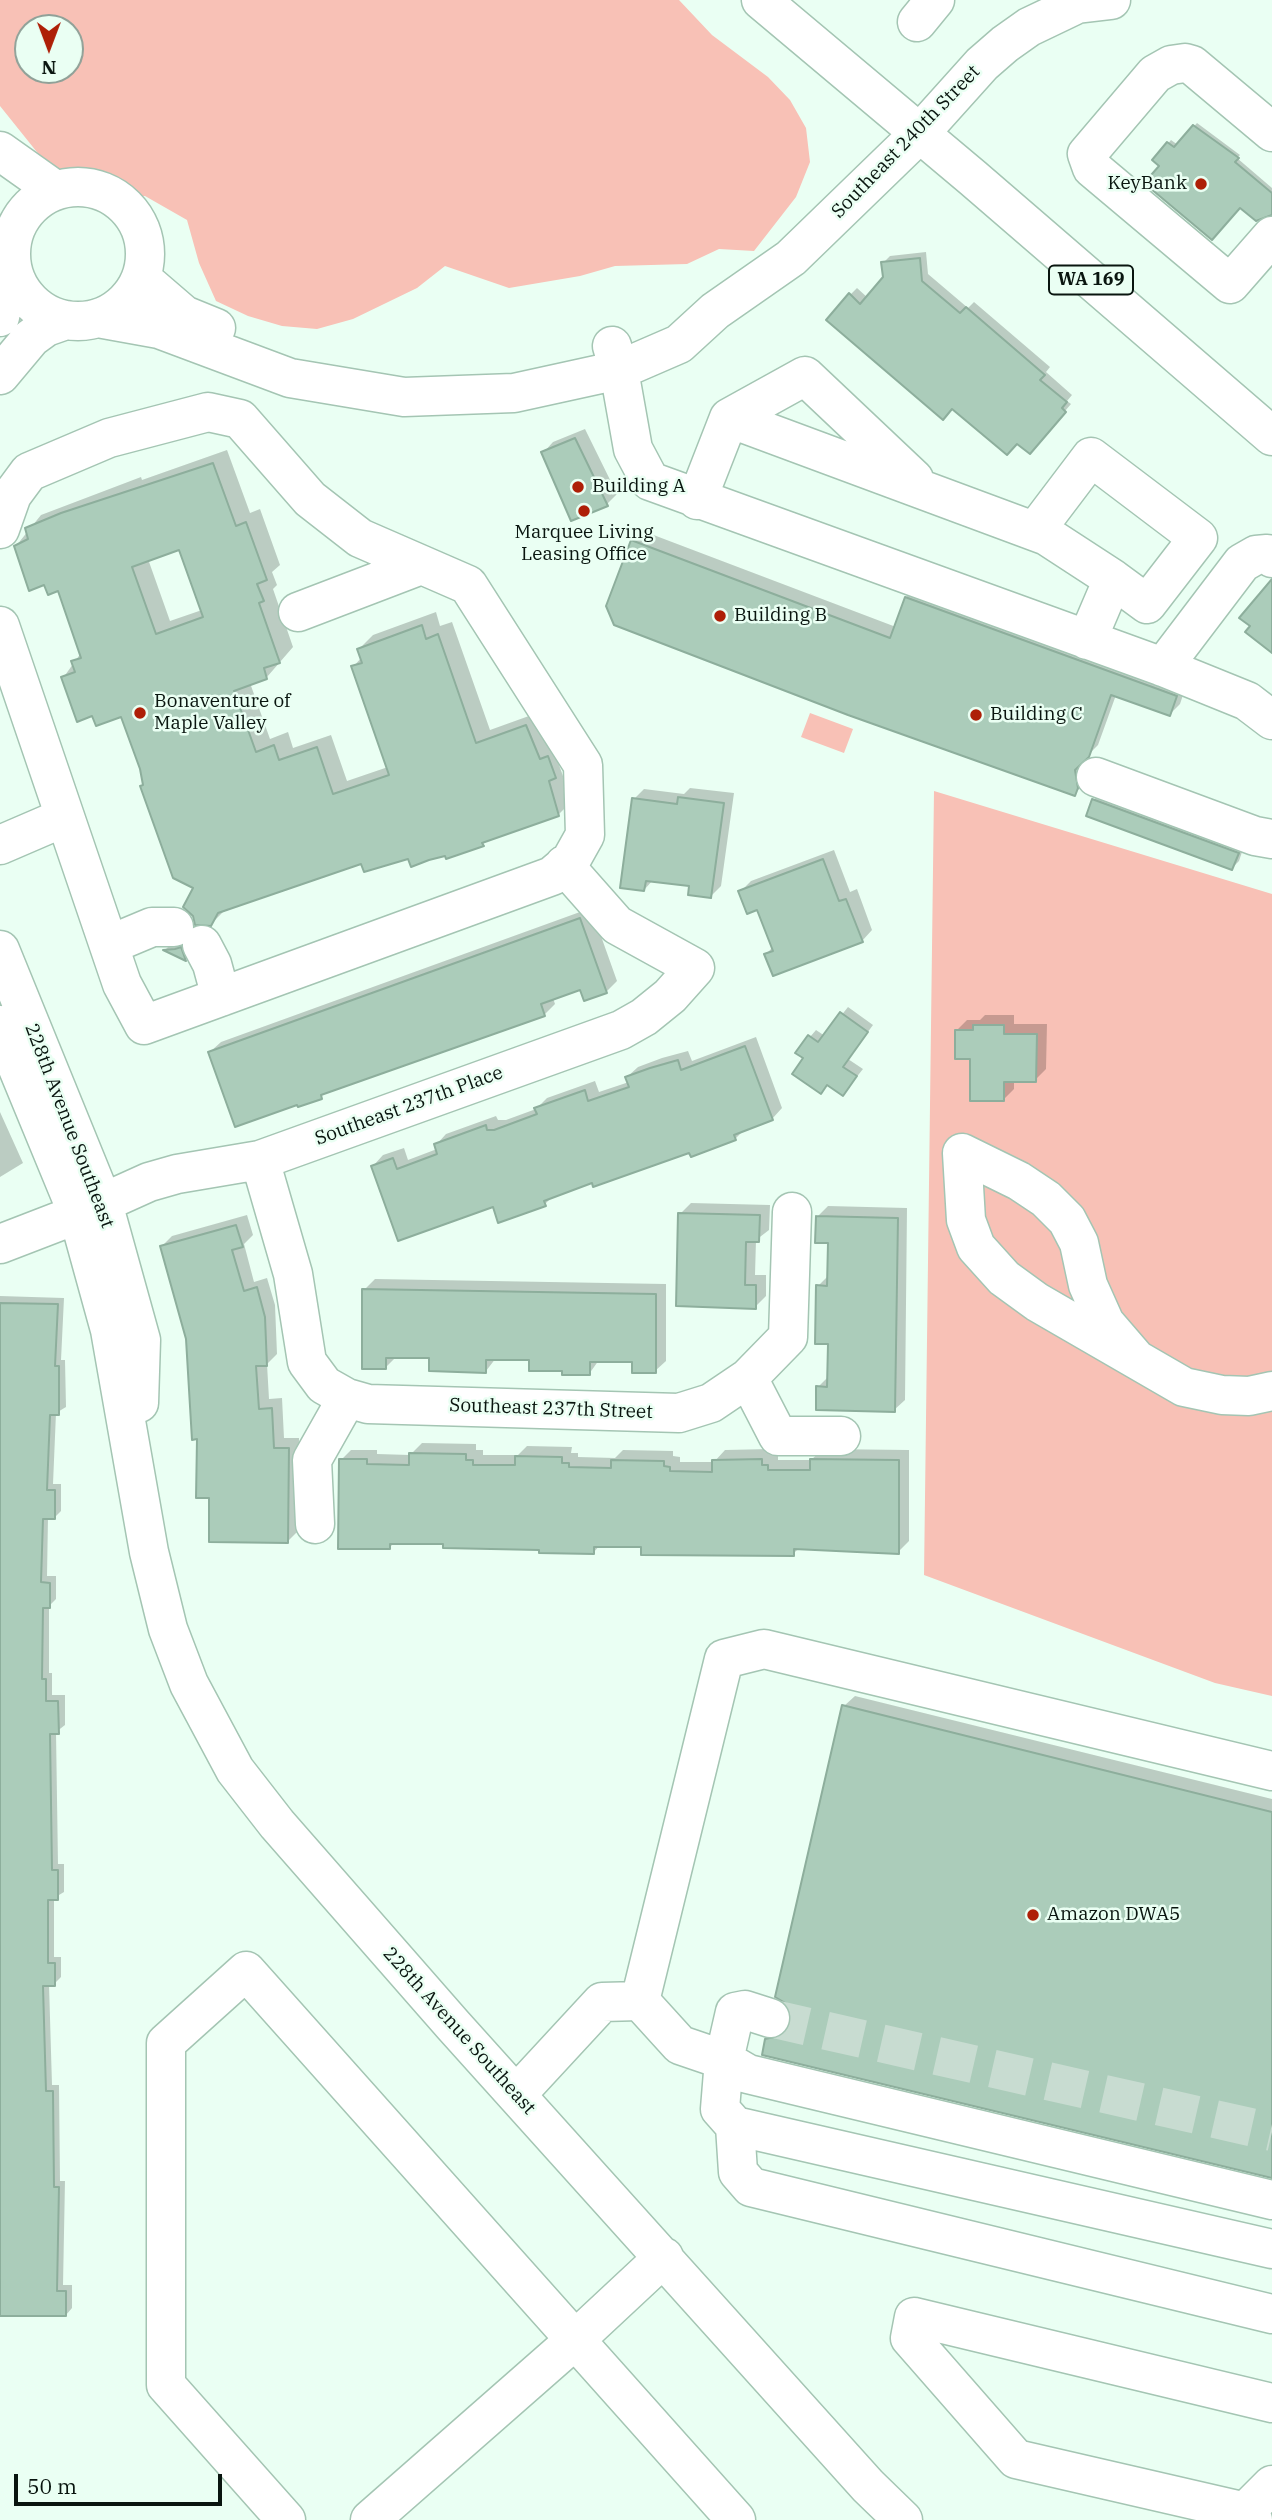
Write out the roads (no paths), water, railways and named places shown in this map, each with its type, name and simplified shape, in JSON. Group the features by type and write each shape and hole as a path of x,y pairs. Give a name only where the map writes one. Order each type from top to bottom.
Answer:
{"street":[{"name":"WA 169","path":"761,0 1272,436"},
{"name":"Southeast 240th Street","path":"82,319 159,330 290,378 404,397 514,393 615,358 715,311 791,258 920,133 982,64 1019,14 1088,1"},
{"path":"1272,132 1192,65 1171,65 1154,74 1087,154 1092,168 1230,284 1272,236"},
{"path":"0,151 55,190"},
{"path":"0,317 9,230 25,211 55,190 92,188 114,196 136,218 146,247 141,278 126,301 82,319 46,327 31,338 0,375"},
{"path":"9,230 14,275 27,297 50,315 82,319"},
{"name":"Southeast 240th Street","path":"141,278 184,315 205,324 273,347 368,368 461,372 558,360 615,358"},
{"path":"615,358 633,449 650,481 1163,667 1247,701 1272,720"},
{"path":"697,500 729,418 806,376 925,491"},
{"path":"0,529 12,495 29,472 109,438 208,412 240,418 310,499 360,538 468,585 583,765 585,835 564,865 552,876 144,1025 122,984 0,626"},
{"path":"729,418 1035,531 1114,579 1147,604 1198,538 1091,457 1035,531"},
{"path":"1163,667 1242,563 1256,555 1267,554 1272,558"},
{"path":"298,612 421,565"},
{"path":"1087,640 1114,579"},
{"path":"1096,778 1255,836 1272,839"},
{"path":"0,845 65,817"},
{"name":"Southeast 237th Place","path":"0,1244 90,1209 149,1182 177,1174 260,1160 621,1030 644,1017 670,996 695,968 617,925 564,865"},
{"path":"109,944 152,927 188,936 212,964 221,997"},
{"name":"228th Avenue Southeast","path":"0,950 90,1209 149,1552 168,1629 195,1696 235,1770 276,1824 516,2095 867,2486 903,2520"},
{"name":"228th Avenue Southeast","path":"0,1025 90,1209"},
{"path":"1136,1359 1105,1323 1088,1284 1079,1244 1067,1220 1037,1193 962,1153 966,1220 976,1247 1003,1278 1037,1302 1184,1387 1222,1395 1249,1396 1272,1391"},
{"path":"260,1160 293,1274 307,1362 324,1385 347,1398 312,1460 315,1524"},
{"name":"Southeast 237th Street","path":"347,1398 368,1404 679,1413 711,1403 747,1378 788,1337 792,1212"},
{"path":"747,1378 778,1436 841,1436"},
{"path":"640,2001 724,1659 764,1649 1272,1771"},
{"path":"286,2520 166,2385 166,2043 246,1971 736,2520"},
{"path":"516,2095 602,2002 640,2001 680,2045 724,2060 748,2074 1272,2200"},
{"path":"770,2018 745,2010 735,2012 724,2060 720,2109 735,2126 1272,2249"},
{"path":"735,2126 738,2172 751,2187 1272,2314"},
{"path":"370,2520 575,2340 664,2257"},
{"path":"1272,2403 914,2317 910,2338 1016,2459 1245,2517 1272,2485"}],"tunnel":[{"path":"770,2018 1272,2132"}],"place":[{"name":"KeyBank","path":"1201,184"},
{"name":"Building A","path":"578,487"},
{"name":"Marquee Living Leasing Office","path":"584,511"},
{"name":"Building B","path":"720,616"},
{"name":"Bonaventure of Maple Valley","path":"140,713"},
{"name":"Building C","path":"976,715"},
{"name":"Amazon DWA5","path":"1033,1915"}]}
